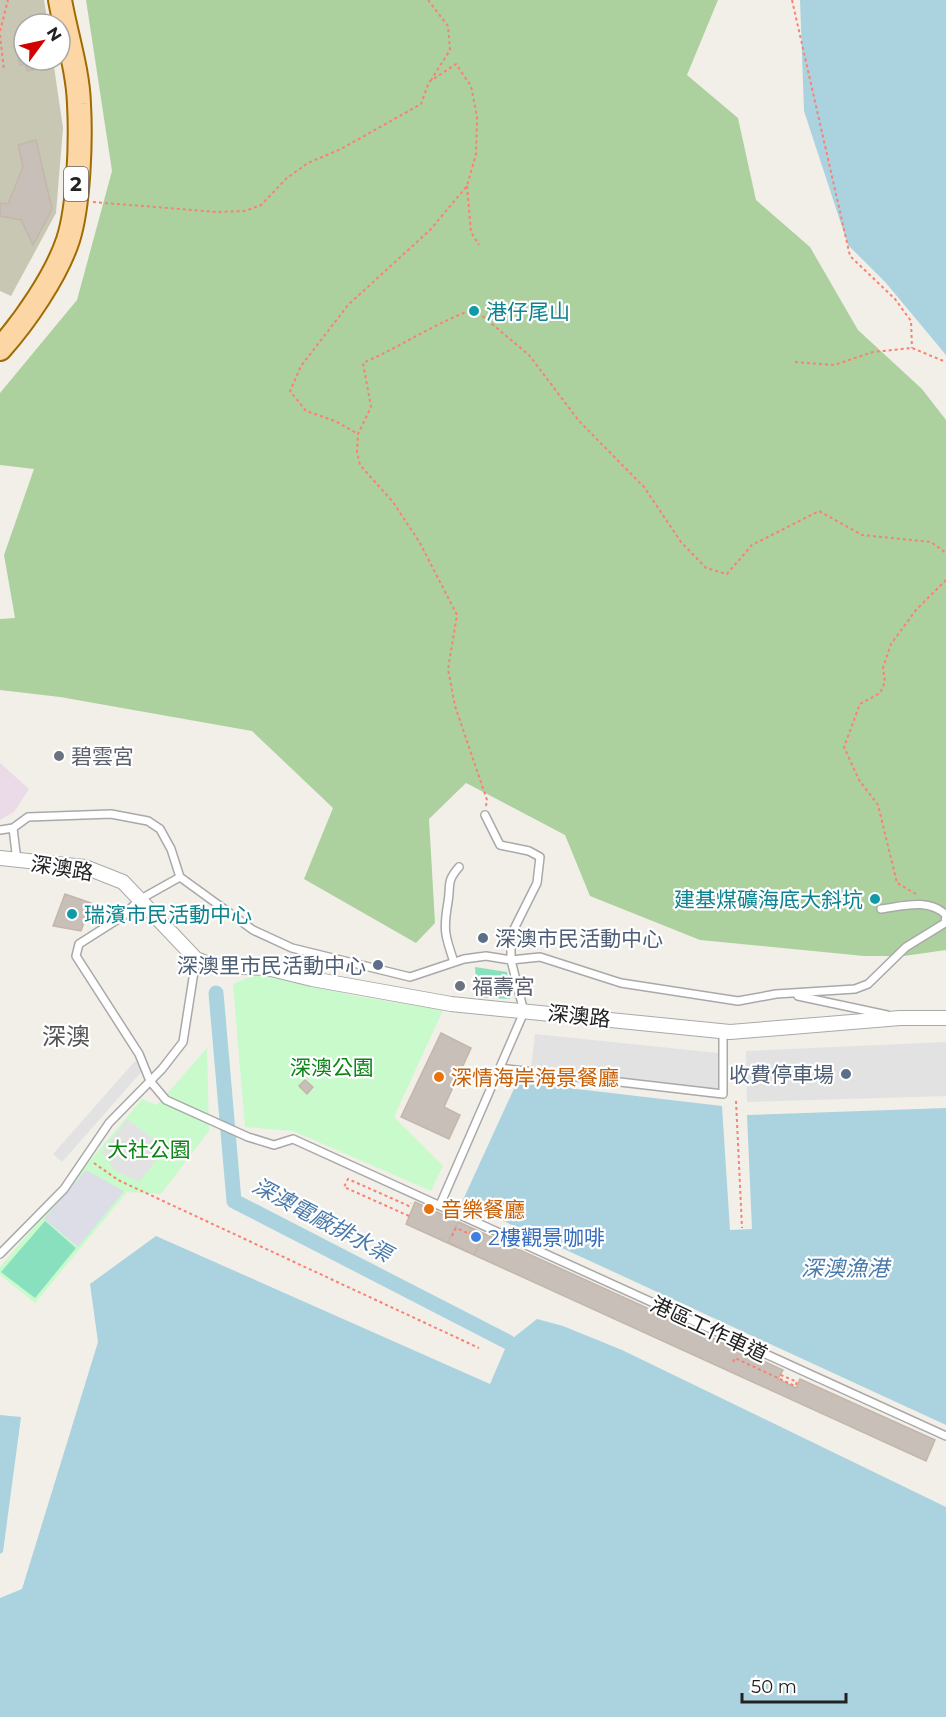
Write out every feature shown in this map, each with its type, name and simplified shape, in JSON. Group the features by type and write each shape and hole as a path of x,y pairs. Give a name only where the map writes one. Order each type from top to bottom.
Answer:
{"main road":[{"name":"2","path":"0,349 13,335 44,286 68,241 75,201 79,102 60,0"}],"street":[{"name":"深澳路","path":"0,858 85,867 123,882 196,959 214,966 267,968 312,979 451,1004 723,1031 900,1018 946,1018"}],"lane":[{"path":"0,830 14,828 28,817 111,814 148,821 160,829 171,849 180,877 253,930 292,948 410,977 454,962 486,956 511,960 540,957 621,983 738,1001 855,989 868,984 906,947 945,923 946,915 938,908 917,904 881,909"},
{"path":"440,1205 524,1012 511,960 511,935 537,883 540,857 529,851 500,845 485,815"},
{"path":"14,828 17,861"},
{"path":"454,962 445,936 443,920 448,899 449,879 459,867"},
{"path":"150,1081 139,1054 76,956 79,944 123,916 139,900 180,877"},
{"path":"0,1254 64,1188 87,1158 109,1123 150,1081 183,1042 196,959"},
{"path":"790,994 900,1018"},
{"path":"500,1068 723,1094 723,1031"},
{"name":"港區工作車道","path":"150,1081 166,1100 196,1115 248,1137 274,1145 293,1138 946,1436"}],"path":[{"path":"0,31 8,0"},
{"path":"75,201 217,212 245,211 261,205 287,178 308,163 341,149 421,104 429,82 450,50 448,26 428,0"},
{"path":"792,0 850,256 895,299 911,321 912,348"},
{"path":"0,35 4,70"},
{"path":"429,82 456,64 471,86 477,117 476,154 467,186 471,232 479,245"},
{"path":"358,434 335,421 306,411 290,391 301,366 348,305 430,230 467,186"},
{"path":"485,815 487,800 455,706 448,669 457,615 420,543 402,515 360,465 357,452 358,434 371,407 363,363 394,349 440,322 474,309 529,355 579,421 644,487 681,542 706,568 727,574 752,545 819,511 862,535 931,542 946,553"},
{"path":"795,362 834,365 873,352 912,348 946,362"},
{"path":"938,908 897,883 878,805 859,780 844,747 860,704 880,693 885,682 883,668 891,644 916,610 946,580"},
{"path":"736,1101 742,1228"},
{"path":"87,1158 118,1180 479,1348"},
{"path":"409,1216 344,1187 348,1179 409,1206 414,1194"},
{"path":"452,1236 456,1228"},
{"path":"734,1362 735,1358 795,1386 797,1382 781,1375"}],"shaded area":[{"path":"0,0 44,0 46,12 12,12 12,72 55,72 63,128 56,213 11,296 0,291"},
{"path":"0,763 29,789 14,812 0,820"},
{"name":"收費停車場","path":"535,1034 718,1053 719,1090 531,1068"},
{"name":"收費停車場","path":"946,1042 946,1096 747,1102 746,1051"},
{"path":"135,1061 144,1069 62,1162 53,1154"},
{"path":"127,1119 166,1148 139,1182 115,1171 102,1152"},
{"path":"86,1170 124,1191 78,1247 44,1219"}],"green space":[{"path":"86,0 718,0 687,75 738,118 756,200 810,247 858,330 922,389 946,420 946,950 904,956 864,956 700,940 590,896 565,835 466,783 429,819 435,923 416,943 304,879 333,808 252,731 60,697 0,690 0,619 15,618 4,555 34,469 0,465 0,393 77,300 112,171"},
{"path":"475,967 507,972 510,999 477,997"},
{"name":"深澳公園","path":"261,972 350,995 443,1010 394,1117 443,1166 431,1191 293,1131 245,1127 233,984"},
{"name":"大社公園","path":"207,1048 209,1131 161,1194 127,1192 35,1303 0,1275 0,1267 142,1099 157,1105"},
{"path":"45,1221 76,1248 35,1298 1,1272"}],"water":[{"path":"800,0 946,0 946,355 886,283 848,245 804,111"},
{"name":"深澳漁港","path":"517,1082 722,1106 730,1230 752,1229 747,1115 946,1108 946,1425 462,1202"},
{"path":"156,1236 490,1384 508,1342 537,1319 563,1326 622,1350 946,1507 946,1717 0,1717 0,1598 22,1589 98,1342 90,1284"},
{"path":"0,1415 21,1417 3,1552 0,1554"}],"building":[{"path":"36,140 52,209 33,245 21,220 0,216 0,203 8,204 23,167 18,145"},
{"name":"瑞濱市民活動中心","path":"65,894 91,903 81,931 53,926"},
{"name":"深情海岸海景餐廳","path":"441,1033 471,1048 444,1107 460,1115 449,1139 401,1117"},
{"path":"305,1080 313,1087 307,1094 299,1086"},
{"path":"415,1202 783,1370 778,1379 796,1388 800,1379 935,1440 926,1461 406,1224"},
{"path":"458,1222 484,1234 474,1255 448,1242"}],"waterway":[{"name":"深澳電廠排水渠","path":"216,993 234,1201 508,1342"}],"place":[{"name":"港仔尾山","path":"474,311"},
{"name":"碧雲宮","path":"59,756"},
{"name":"建基煤礦海底大斜坑","path":"875,899"},
{"name":"瑞濱市民活動中心","path":"72,914"},
{"name":"深澳市民活動中心","path":"483,938"},
{"name":"深澳里市民活動中心","path":"378,965"},
{"name":"福壽宮","path":"460,986"},
{"name":"收費停車場","path":"846,1074"},
{"name":"深情海岸海景餐廳","path":"439,1077"},
{"name":"音樂餐廳","path":"429,1209"},
{"name":"2樓觀景咖啡","path":"476,1237"}],"district":[{"name":"深澳","path":"66,1036"}]}
